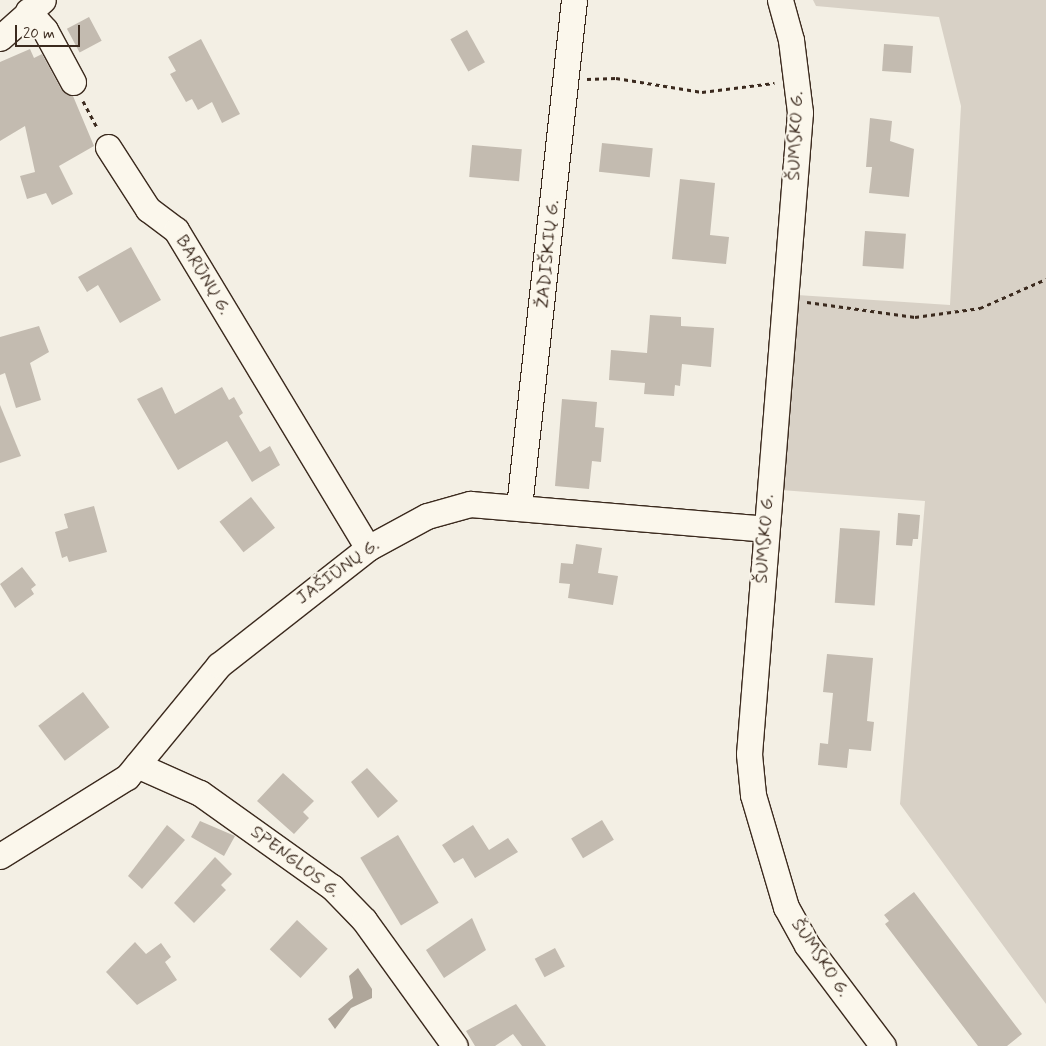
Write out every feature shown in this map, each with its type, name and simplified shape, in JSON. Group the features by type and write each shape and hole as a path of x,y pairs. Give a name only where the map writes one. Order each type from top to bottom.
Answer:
{"street":[{"name":"ŽADIŠKIŲ G.","path":"519,507 567,79 574,0"},
{"name":"ŠUMSKO G.","path":"780,0 797,80 800,112 765,529 750,754 759,824 786,907 807,946 883,1046"},
{"path":"0,38 36,6 45,30 73,82"},
{"name":"BARŪNŲ G.","path":"108,147 148,209 176,230 368,548"},
{"name":"JAŠIŪNŲ G.","path":"0,856 101,796 137,765 170,720 219,665 368,548 427,516 470,504 765,529"},
{"name":"SPENGLOS G.","path":"137,765 200,793 332,887 364,920 456,1046"}],"path":[{"path":"567,79 616,78 702,92 797,80"},
{"path":"73,82 108,147"},
{"path":"784,299 915,317 980,308 1029,290 1046,279"}],"shaded area":[{"path":"813,0 1046,0 1046,1004 900,804 925,501 781,490 797,295 950,305 961,106 939,17 816,6"},
{"path":"358,968 372,989 372,998 351,1008 335,1029 328,1019 353,998 349,976"}],"building":[{"path":"89,17 102,41 80,53 67,29"},
{"path":"467,30 485,62 468,72 450,39"},
{"path":"201,39 240,114 222,123 212,102 198,110 192,99 186,102 170,74 176,71 168,57"},
{"path":"884,44 913,46 911,73 882,71"},
{"path":"30,49 34,58 42,54 61,89 73,96 94,146 59,166 73,194 52,205 46,193 27,199 20,176 35,172 25,126 0,141 0,62"},
{"path":"870,118 892,121 890,141 914,149 909,197 869,193 872,167 866,167"},
{"path":"602,143 653,148 650,177 599,172"},
{"path":"472,145 522,149 519,181 469,177"},
{"path":"680,179 715,183 710,235 729,237 726,264 672,259"},
{"path":"865,231 906,234 903,269 863,266"},
{"path":"131,247 161,300 120,323 98,285 87,292 78,277"},
{"path":"650,315 681,317 681,326 714,328 711,367 682,364 680,386 675,385 674,396 644,394 645,383 609,380 611,350 647,353"},
{"path":"39,326 49,352 30,363 41,400 16,408 5,373 0,375 0,337"},
{"path":"162,387 175,414 222,387 229,400 234,397 243,413 239,416 260,452 270,446 280,465 252,482 227,441 178,470 137,399"},
{"path":"562,399 597,402 595,427 604,428 601,462 592,461 589,489 555,486"},
{"path":"0,405 21,456 0,463"},
{"path":"251,497 275,528 243,552 219,522"},
{"path":"94,506 107,552 69,562 67,556 62,558 55,532 68,528 64,514"},
{"path":"898,513 920,515 918,539 913,539 912,546 896,545"},
{"path":"840,528 880,531 875,606 835,603"},
{"path":"576,544 602,548 598,573 618,576 613,605 568,598 570,584 559,583 561,563 573,564"},
{"path":"22,567 36,585 31,589 34,594 15,608 0,584"},
{"path":"827,654 873,658 867,721 874,722 871,751 849,749 847,768 818,765 820,743 828,744 833,693 823,692"},
{"path":"83,692 109,727 65,761 38,726"},
{"path":"367,768 398,801 378,818 351,782"},
{"path":"283,773 314,801 303,812 309,818 294,834 257,801"},
{"path":"602,820 614,840 583,858 571,839"},
{"path":"200,821 235,836 224,856 191,837"},
{"path":"167,825 185,840 142,889 128,876"},
{"path":"473,825 489,850 508,838 518,852 475,878 463,858 454,863 442,845"},
{"path":"398,835 439,903 401,925 360,858"},
{"path":"215,857 232,874 221,885 226,890 194,923 174,903"},
{"path":"914,892 1022,1034 1007,1046 978,1046 885,924 889,921 884,915"},
{"path":"472,918 486,950 444,978 426,950"},
{"path":"297,920 328,949 300,978 270,949"},
{"path":"135,942 146,954 161,943 171,957 165,962 177,980 137,1005 106,972"},
{"path":"555,948 565,967 545,977 535,959"},
{"path":"516,1004 546,1046 522,1046 513,1034 495,1046 475,1046 466,1031"}]}
